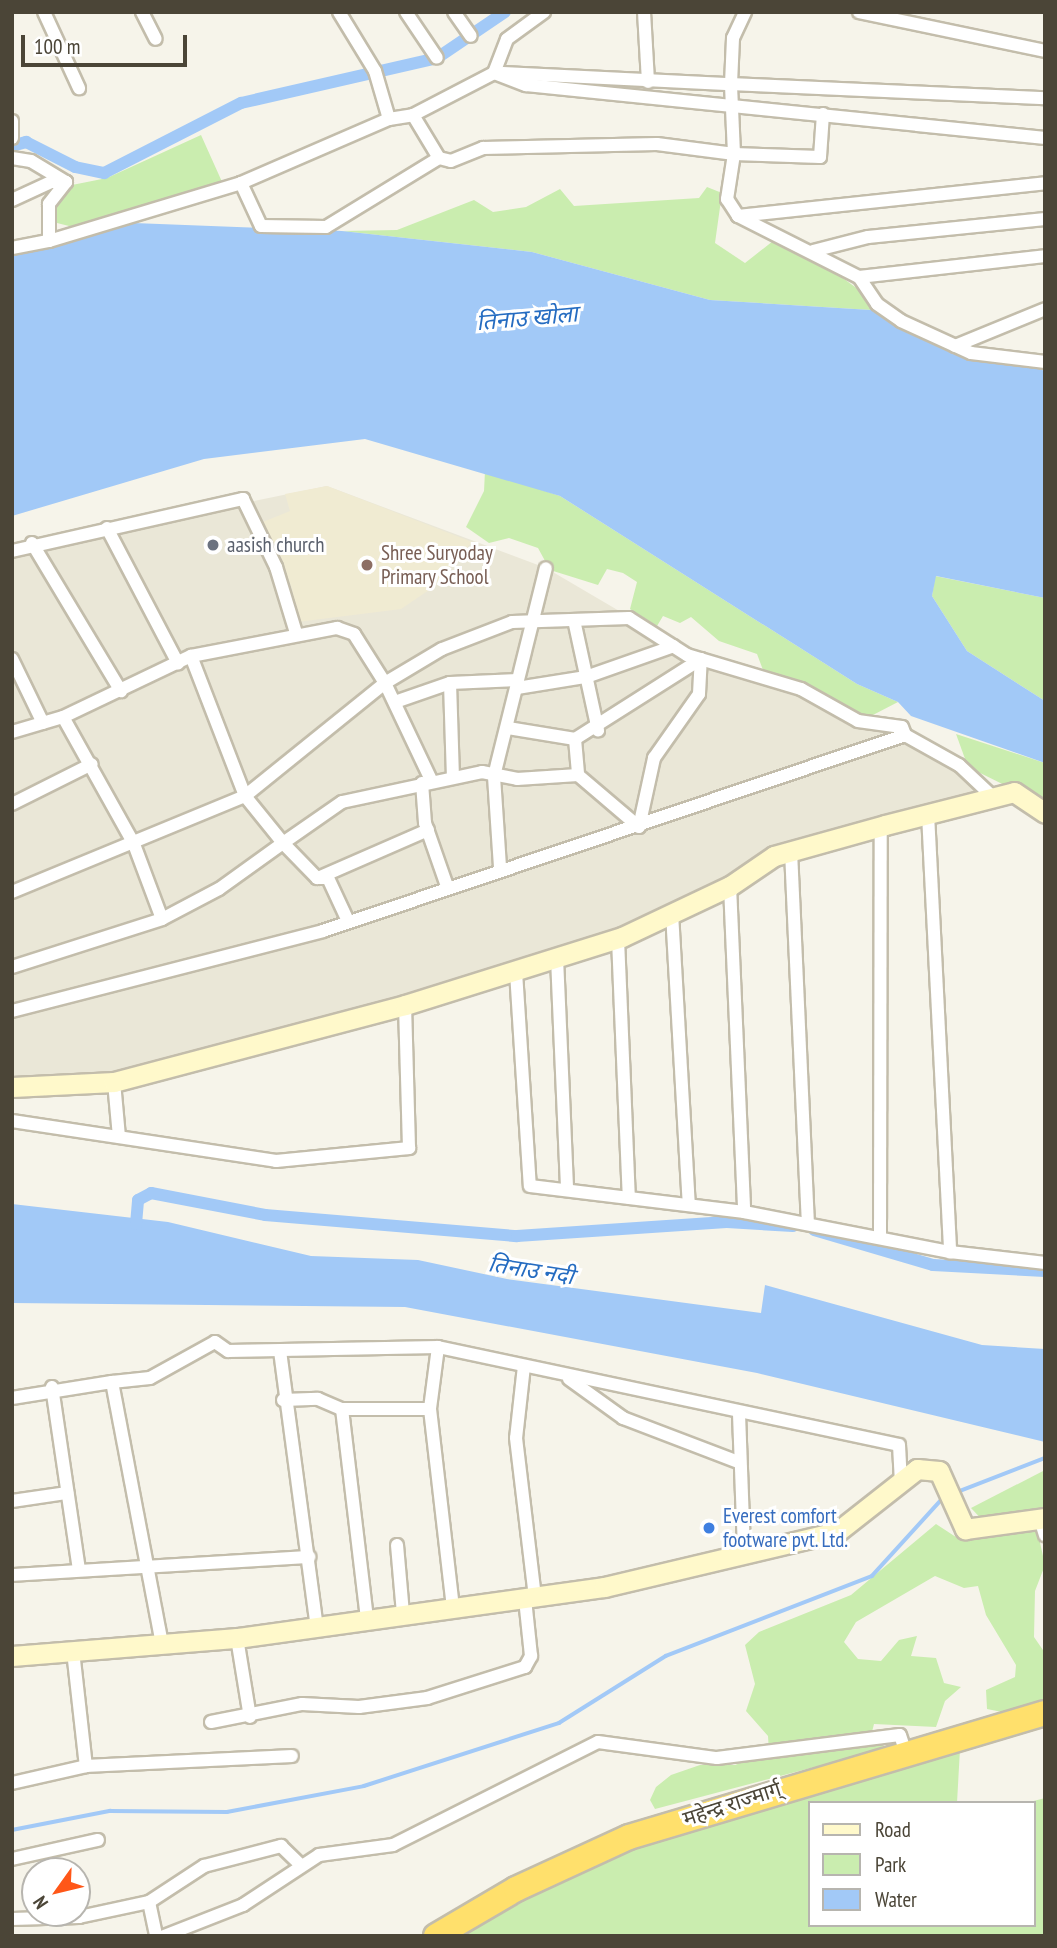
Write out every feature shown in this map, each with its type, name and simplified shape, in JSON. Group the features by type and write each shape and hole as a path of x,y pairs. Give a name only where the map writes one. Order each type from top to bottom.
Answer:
{"highway":[{"name":"महेन्द्र राज्मार्ग्","path":"436,1936 516,1889 629,1838 1045,1713"}],"street":[{"path":"44,12 79,88"},
{"path":"142,12 156,40"},
{"path":"339,12 375,71 389,119"},
{"path":"406,12 437,58"},
{"path":"454,12 471,36"},
{"path":"495,73 507,40 544,12"},
{"path":"644,12 648,82"},
{"path":"745,12 733,38 731,109 734,154 727,199 738,216 813,251 859,277 885,310 955,346 1043,359"},
{"path":"859,12 1045,51"},
{"path":"495,73 527,85 731,109 823,114 1045,138"},
{"path":"12,248 49,242 241,183 389,119 413,115 495,73 1045,98"},
{"path":"413,115 439,158 451,161 483,148 525,145 564,151 657,144 734,154 820,157 823,114"},
{"path":"12,158 32,161 66,183"},
{"path":"241,183 261,226 326,226 439,158"},
{"path":"12,200 51,182 66,183"},
{"path":"49,242 49,204 66,183"},
{"path":"738,216 1045,183"},
{"path":"813,251 882,235 1045,219"},
{"path":"859,277 1045,256"},
{"path":"955,346 1045,309"},
{"path":"12,551 32,543 243,499 276,567 296,633"},
{"path":"107,527 178,663"},
{"path":"32,543 121,691"},
{"path":"500,867 494,776 509,728 528,621 546,568"},
{"path":"12,892 245,796 385,683 442,649 528,621 629,618 701,659 801,689 858,721 902,727 905,735 959,765 994,798"},
{"path":"574,620 598,730"},
{"path":"12,732 63,717 191,656 296,633 337,628 354,634 395,702 426,782 428,830 447,886"},
{"path":"395,702 450,683 518,684 586,677 674,646"},
{"path":"191,656 245,796 283,843 317,878 328,878 348,921"},
{"path":"12,659 43,723"},
{"path":"509,728 576,739 598,730 701,659"},
{"path":"639,827 654,758 699,694 701,659"},
{"path":"450,683 453,776"},
{"path":"63,717 92,764 134,844 162,919"},
{"path":"12,1012 200,967 348,921 500,867 639,827 905,735"},
{"path":"576,739 578,775"},
{"path":"12,804 92,764"},
{"path":"12,967 162,919 219,889 342,802 426,782 453,776 578,775 639,827"},
{"path":"12,1087 114,1082 405,1005 516,972 618,939 730,886 791,851 928,814 1014,792 1045,813"},
{"path":"928,814 950,1252"},
{"path":"880,1238 881,828"},
{"path":"317,878 428,830"},
{"path":"791,851 808,1221"},
{"path":"730,886 744,1212"},
{"path":"672,913 688,1205"},
{"path":"618,939 629,1198"},
{"path":"557,958 568,1186"},
{"path":"516,972 530,1186 568,1186 629,1198 808,1221 950,1252 1045,1263"},
{"path":"12,1121 276,1161 409,1148 405,1005"},
{"path":"114,1082 119,1137"},
{"path":"12,1398 52,1387 150,1378 215,1342 228,1351 438,1347 569,1379 615,1381 739,1414 900,1445 901,1481"},
{"path":"438,1347 430,1409 453,1609"},
{"path":"280,1351 283,1400 317,1628"},
{"path":"211,1722 250,1717 302,1704 359,1707 427,1698 525,1667 531,1656 530,1598 516,1438 524,1366"},
{"path":"569,1379 623,1418 738,1462"},
{"path":"112,1382 162,1643"},
{"path":"52,1387 79,1569"},
{"path":"283,1400 318,1399 342,1409 430,1409"},
{"path":"342,1409 367,1619"},
{"path":"739,1414 738,1462 744,1553"},
{"path":"12,1656 237,1638 530,1598 837,1532 917,1469 939,1471 960,1525 979,1530 1043,1524"},
{"path":"12,1501 67,1493"},
{"path":"397,1545 403,1614"},
{"path":"12,1575 308,1557"},
{"path":"237,1638 250,1717"},
{"path":"73,1651 86,1766"},
{"path":"164,1936 243,1905 319,1855 393,1845 598,1742 716,1758 900,1735 906,1753"},
{"path":"12,1783 86,1766 292,1756"},
{"path":"12,1858 97,1840"},
{"path":"12,1919 79,1917 149,1902 204,1866 281,1846 301,1865"},
{"path":"149,1902 156,1936"}],"shaded area":[{"path":"327,486 546,568 701,659 902,727 994,798 774,856 618,939 114,1082 12,1084 12,551"},
{"name":"Shree Suryoday Primary School","path":"327,486 472,542 432,588 401,609 297,622 292,588 263,522 290,511 285,494"}],"green space":[{"path":"201,135 223,184 77,228 57,223 54,203 67,186 107,178"},
{"path":"707,187 722,193 715,243 745,263 773,241 822,263 862,292 871,310 710,300 532,252 342,231 397,230 474,200 493,212 526,207 560,189 574,206 699,198"},
{"path":"485,471 560,496 857,684 898,702 871,716 849,712 763,670 757,654 719,641 691,617 680,623 663,616 657,626 630,609 637,582 623,573 607,569 598,585 550,570 538,548 509,538 489,543 466,527 484,491"},
{"path":"935,576 1045,598 1045,701 967,651 932,596"},
{"path":"956,734 1045,763 1045,805 968,767"},
{"path":"1045,1470 1045,1514 987,1525 971,1508"},
{"path":"936,1524 962,1541 1037,1529 1045,1565 1035,1591 1034,1637 1045,1653 1045,1700 1007,1713 987,1709 986,1690 1015,1677 1016,1665 986,1615 978,1586 964,1588 935,1576 856,1622 844,1642 858,1659 881,1661 899,1640 917,1636 911,1656 936,1658 944,1683 961,1687 945,1701 936,1727 874,1724 872,1732 884,1746 860,1755 655,1809 650,1800 656,1787 671,1775 700,1765 735,1765 769,1752 768,1736 746,1711 755,1684 745,1645 759,1632 851,1595"},
{"path":"960,1749 957,1801 808,1801 808,1927 1036,1927 1036,1801 1034,1801 1045,1798 1045,1936 450,1936 551,1881 668,1830"}],"water":[{"name":"तिनाउ खोला","path":"108,222 342,231 532,252 710,300 871,310 1045,371 1045,598 936,576 932,596 967,651 1045,701 1045,763 911,716 898,702 857,684 560,496 365,439 204,459 12,516 12,249"},
{"path":"12,1204 168,1222 311,1256 418,1260 507,1279 761,1313 765,1285 982,1345 1045,1349 1045,1442 757,1373 405,1307 12,1303"}],"waterway":[{"path":"12,146 26,142 75,167 104,173 241,103 437,58 505,12"},
{"path":"136,1224 138,1200 151,1193 265,1215 517,1236 727,1222 793,1226"},
{"path":"814,1230 933,1265 1045,1271"},
{"path":"955,1493 1045,1458"},
{"path":"12,1830 110,1811 227,1812 364,1786 559,1723 666,1656 872,1576 944,1497"}],"place":[{"name":"aasish church","path":"213,545"},
{"name":"Shree Suryoday Primary School","path":"367,565"},
{"name":"Everest comfort footware pvt. Ltd.","path":"709,1528"}],"water label":[{"name":"तिनाउ नदी","path":"531,1270"}]}
